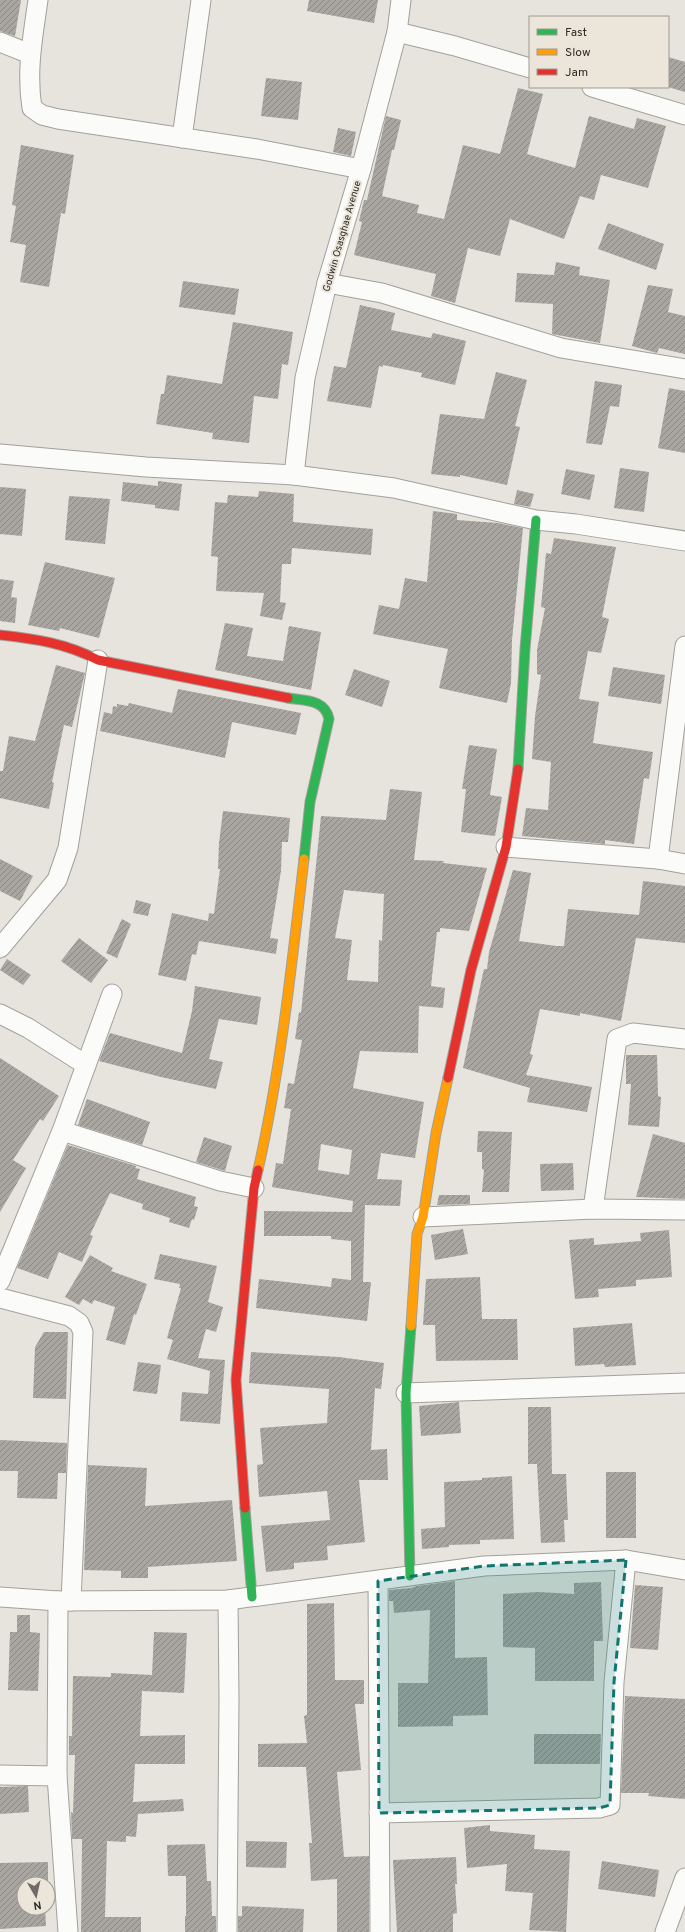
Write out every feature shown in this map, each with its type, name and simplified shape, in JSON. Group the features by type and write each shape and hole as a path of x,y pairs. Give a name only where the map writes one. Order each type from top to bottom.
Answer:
{"street":[{"path":"38,0 30,54 29,81 32,108 42,115 58,119 257,149 361,169"},
{"path":"182,138 202,0"},
{"name":"Godwin Osasghae Avenue","path":"294,476 305,378 327,283 361,169 397,32 401,0"},
{"path":"397,32 455,46 529,68"},
{"path":"0,42 30,54"},
{"path":"595,88 685,115"},
{"path":"327,283 382,293 561,348 685,369"},
{"path":"0,454 146,467 294,476 394,488 536,520 576,524 685,541"},
{"path":"410,1576 406,1393 417,1234 423,1216 436,1133 471,970 506,847 517,785 523,709 525,649 536,520"},
{"path":"0,634 39,639 76,649 98,660 320,704 327,710 329,719 310,802 287,1009 271,1113 254,1188 236,1380 252,1597"},
{"path":"658,859 685,646"},
{"path":"0,948 57,880 68,848 98,660"},
{"path":"506,847 658,859 685,864"},
{"path":"0,1281 62,1131 112,994"},
{"path":"0,1014 28,1028 86,1065"},
{"path":"593,1209 617,1039 633,1033 685,1039"},
{"path":"62,1131 220,1181 254,1188"},
{"path":"423,1216 593,1209 685,1210"},
{"path":"0,1298 69,1316 79,1323 83,1332 65,1601 57,1776 68,1932"},
{"path":"406,1393 685,1383"},
{"path":"0,1597 65,1601 228,1600 484,1566 626,1560 685,1570"},
{"path":"379,1813 599,1808 610,1805 614,1682 626,1560"},
{"path":"378,1581 380,1932"},
{"path":"227,1932 229,1700 228,1600"},
{"path":"0,1775 57,1776"},
{"path":"665,1932 685,1878"}],"highlighted area":[{"path":"626,1560 614,1682 610,1805 599,1808 379,1813 378,1581 484,1566"}],"building":[{"path":"0,0 21,0 15,36 0,31"},
{"path":"309,0 378,0 374,23 307,11"},
{"path":"669,57 685,62 685,92 669,87"},
{"path":"266,78 302,82 298,120 261,116"},
{"path":"518,88 543,94 527,154 575,168 589,116 634,129 637,118 666,126 648,188 601,175 594,200 580,196 564,239 510,219 500,256 468,248 455,303 431,296 436,274 354,255 362,222 359,221 364,200 367,200 386,116 401,120 394,150 392,150 382,196 419,205 417,213 444,219 463,145 500,154"},
{"path":"338,128 356,132 351,156 333,152"},
{"path":"21,145 74,155 65,214 61,213 49,287 20,282 26,245 10,242 16,206 12,205"},
{"path":"608,223 664,244 656,270 598,249"},
{"path":"556,262 580,267 579,275 610,280 600,343 552,334 553,304 515,302 517,273 554,275"},
{"path":"183,281 239,289 235,315 179,307"},
{"path":"648,285 673,289 668,312 685,316 685,354 659,348 657,353 632,346"},
{"path":"360,305 395,313 391,330 431,338 433,333 466,341 455,385 421,377 422,373 383,365 383,367 379,366 371,408 327,401 334,366 346,368"},
{"path":"233,322 293,332 288,365 282,364 278,399 254,396 249,443 212,439 213,433 156,424 161,394 164,394 167,375 222,384"},
{"path":"496,372 527,380 515,426 520,427 507,485 460,475 460,477 431,474 440,414 484,419"},
{"path":"595,381 622,385 619,407 610,406 602,445 586,443"},
{"path":"669,388 685,391 685,453 658,448"},
{"path":"620,468 649,472 644,512 614,508"},
{"path":"566,469 595,475 590,500 561,494"},
{"path":"158,481 182,484 179,511 155,508 155,505 121,501 123,482 158,486"},
{"path":"0,487 26,489 22,536 0,534"},
{"path":"517,490 534,494 530,507 514,504"},
{"path":"259,491 294,494 293,522 373,529 371,555 292,548 291,564 282,564 280,602 286,603 282,620 260,616 264,593 216,591 218,557 211,556 215,502 227,503 228,495 258,497"},
{"path":"69,496 110,499 105,544 65,540"},
{"path":"433,511 457,514 457,520 498,523 523,528 512,640 511,683 507,703 439,688 448,649 373,634 379,605 399,609 405,578 427,582"},
{"path":"554,538 616,547 602,617 609,619 601,653 588,651 579,699 599,702 593,743 653,752 649,779 644,778 634,844 605,840 605,844 522,836 526,808 548,810 551,762 532,759 535,716 541,675 537,674 537,650 545,608 541,607 546,553 551,554"},
{"path":"45,562 115,578 99,638 60,628 59,631 28,625"},
{"path":"0,579 14,581 11,597 17,598 15,623 0,621"},
{"path":"225,623 253,628 247,656 283,661 289,626 321,632 311,690 215,670"},
{"path":"56,665 85,673 72,727 64,725 52,782 54,783 49,809 0,798 0,771 3,771 9,736 35,741"},
{"path":"613,667 665,675 661,704 608,696"},
{"path":"354,669 390,681 382,707 345,695"},
{"path":"178,689 301,713 296,735 232,722 225,758 100,731 104,712 112,714 113,706 117,707 117,704 128,706 129,703 172,713"},
{"path":"469,745 497,749 490,795 502,797 495,836 461,832 466,789 462,789"},
{"path":"390,789 422,792 414,860 444,861 443,863 487,868 469,931 440,928 440,932 437,932 431,986 445,988 443,1008 419,1006 418,1053 360,1051 353,1088 424,1102 415,1158 381,1153 377,1179 402,1180 400,1206 365,1205 363,1282 371,1282 367,1321 256,1308 259,1279 331,1287 332,1278 351,1280 351,1241 331,1239 331,1236 264,1236 264,1211 352,1212 353,1201 272,1187 276,1163 283,1164 291,1109 284,1108 288,1083 294,1084 302,1040 295,1039 299,1012 301,1013 321,816 386,820","holes":["344,890 384,894 382,941 379,940 378,982 347,980 352,940 335,938","321,1144 352,1150 349,1175 318,1170"]},
{"path":"223,811 290,818 288,842 282,842 281,871 270,938 278,939 276,954 199,941 196,955 192,954 186,981 158,975 172,913 208,921 209,913 214,914 220,869 218,869 219,843"},
{"path":"0,859 33,876 20,901 0,891"},
{"path":"513,870 531,873 519,941 557,946 564,946 568,909 639,915 643,881 685,886 685,943 636,938 621,1021 580,1013 580,1016 540,1009 530,1054 533,1055 526,1075 592,1087 587,1112 527,1102 530,1088 463,1068 484,969 487,969 489,952"},
{"path":"136,900 151,904 148,916 133,913"},
{"path":"122,919 131,924 117,958 106,953"},
{"path":"79,938 108,960 91,983 61,961"},
{"path":"7,959 31,975 23,985 0,970"},
{"path":"195,986 261,997 257,1025 219,1019 209,1059 223,1062 216,1089 99,1061 110,1033 182,1053 192,1011"},
{"path":"626,1055 657,1055 658,1096 661,1097 659,1127 628,1125 631,1084 626,1084"},
{"path":"0,1058 59,1096 43,1121 40,1119 13,1160 26,1168 0,1212"},
{"path":"87,1099 150,1122 142,1145 78,1125"},
{"path":"478,1131 512,1132 509,1192 482,1192 484,1170 482,1169 482,1152 477,1152"},
{"path":"653,1134 685,1143 685,1199 636,1197"},
{"path":"204,1137 232,1146 225,1171 196,1162"},
{"path":"68,1145 136,1166 135,1168 140,1169 137,1179 196,1197 194,1206 198,1207 194,1220 192,1219 189,1228 169,1222 170,1218 142,1209 143,1204 110,1193 90,1235 93,1236 82,1262 59,1252 48,1279 17,1268"},
{"path":"573,1163 574,1190 541,1191 540,1164"},
{"path":"439,1195 470,1195 470,1204 437,1205"},
{"path":"463,1229 468,1254 435,1260 431,1235"},
{"path":"669,1230 672,1277 636,1280 636,1286 598,1289 599,1297 575,1299 569,1240 594,1238 594,1245 641,1241 640,1233"},
{"path":"160,1254 217,1266 208,1302 223,1307 216,1332 206,1329 198,1358 225,1360 220,1424 180,1421 182,1392 208,1394 210,1371 167,1359 173,1340 167,1338 181,1288 179,1288 180,1284 154,1279"},
{"path":"90,1255 113,1268 111,1271 147,1284 136,1315 134,1314 125,1345 106,1340 115,1307 94,1300 92,1304 83,1299 79,1305 65,1297"},
{"path":"480,1277 482,1319 517,1319 518,1360 436,1361 435,1325 423,1325 426,1279"},
{"path":"632,1323 636,1365 605,1367 604,1364 575,1366 573,1328"},
{"path":"44,1332 68,1332 66,1399 33,1398 35,1347"},
{"path":"251,1352 339,1357 384,1363 381,1389 375,1388 371,1450 387,1449 388,1480 359,1480 365,1542 327,1546 328,1560 294,1563 294,1569 266,1572 261,1526 330,1520 327,1491 259,1497 257,1465 263,1464 260,1428 327,1423 329,1389 249,1383"},
{"path":"138,1362 161,1365 157,1394 133,1391"},
{"path":"459,1402 461,1433 421,1436 419,1406"},
{"path":"528,1407 551,1407 552,1474 566,1474 568,1520 564,1520 565,1542 541,1543 537,1464 528,1464"},
{"path":"0,1440 67,1443 66,1473 58,1473 57,1499 17,1498 18,1471 0,1471"},
{"path":"88,1465 147,1468 145,1506 232,1500 237,1561 148,1567 148,1578 121,1578 121,1571 84,1570"},
{"path":"606,1472 636,1472 636,1538 606,1538"},
{"path":"512,1476 514,1539 480,1540 480,1544 449,1545 449,1547 422,1549 421,1529 445,1527 444,1482 482,1480 482,1478"},
{"path":"455,1581 455,1658 487,1657 488,1715 453,1716 453,1726 398,1727 398,1683 428,1683 430,1610 394,1613 393,1601 389,1601 389,1590"},
{"path":"601,1582 603,1641 594,1641 594,1681 535,1681 535,1648 503,1647 503,1594 538,1592 574,1594 574,1583"},
{"path":"635,1585 663,1587 658,1650 630,1648"},
{"path":"334,1603 335,1680 364,1680 364,1704 355,1704 361,1770 337,1772 344,1857 369,1856 369,1932 337,1932 337,1879 311,1881 309,1843 312,1843 306,1767 258,1767 258,1744 307,1743 304,1716 307,1715 307,1604"},
{"path":"17,1615 30,1615 30,1632 40,1633 38,1691 8,1690 10,1632 17,1632"},
{"path":"154,1632 187,1633 184,1693 142,1691 140,1736 185,1735 185,1764 135,1764 133,1802 183,1799 184,1811 138,1814 136,1837 126,1836 126,1842 107,1841 105,1917 141,1917 141,1932 81,1932 82,1839 72,1839 71,1812 73,1813 75,1755 69,1755 69,1736 72,1736 73,1676 111,1677 111,1673 152,1675"},
{"path":"625,1696 685,1699 685,1799 648,1796 649,1793 621,1793"},
{"path":"534,1734 601,1734 600,1764 534,1764"},
{"path":"28,1786 29,1812 0,1814 0,1787"},
{"path":"490,1825 490,1831 535,1835 534,1849 570,1851 566,1932 529,1930 533,1893 505,1891 507,1864 467,1868 464,1828"},
{"path":"246,1841 287,1842 286,1868 246,1867"},
{"path":"205,1844 207,1881 211,1881 212,1916 216,1916 216,1932 185,1932 186,1876 168,1876 167,1845"},
{"path":"456,1857 457,1884 455,1884 457,1913 453,1914 453,1932 397,1932 393,1860"},
{"path":"602,1861 659,1870 655,1897 598,1889"},
{"path":"48,1862 48,1876 16,1876 16,1916 45,1916 46,1926 0,1929 0,1863"},
{"path":"242,1906 304,1909 303,1932 238,1932 238,1916 242,1916"}],"traffic: fast":[{"path":"518,769 525,649 536,520"},
{"path":"288,698 319,704 327,712 329,719 310,802 304,859"},
{"path":"410,1576 406,1393 411,1326"},
{"path":"245,1508 252,1597"}],"traffic: slow":[{"path":"258,1170 279,1054 304,859"},
{"path":"411,1326 417,1234 423,1217 436,1133 448,1078"}],"traffic: jam":[{"path":"0,635 26,638 74,649 98,660 288,698"},
{"path":"448,1078 471,970 506,847 518,769"},
{"path":"245,1508 236,1380 254,1188 258,1170"}]}
